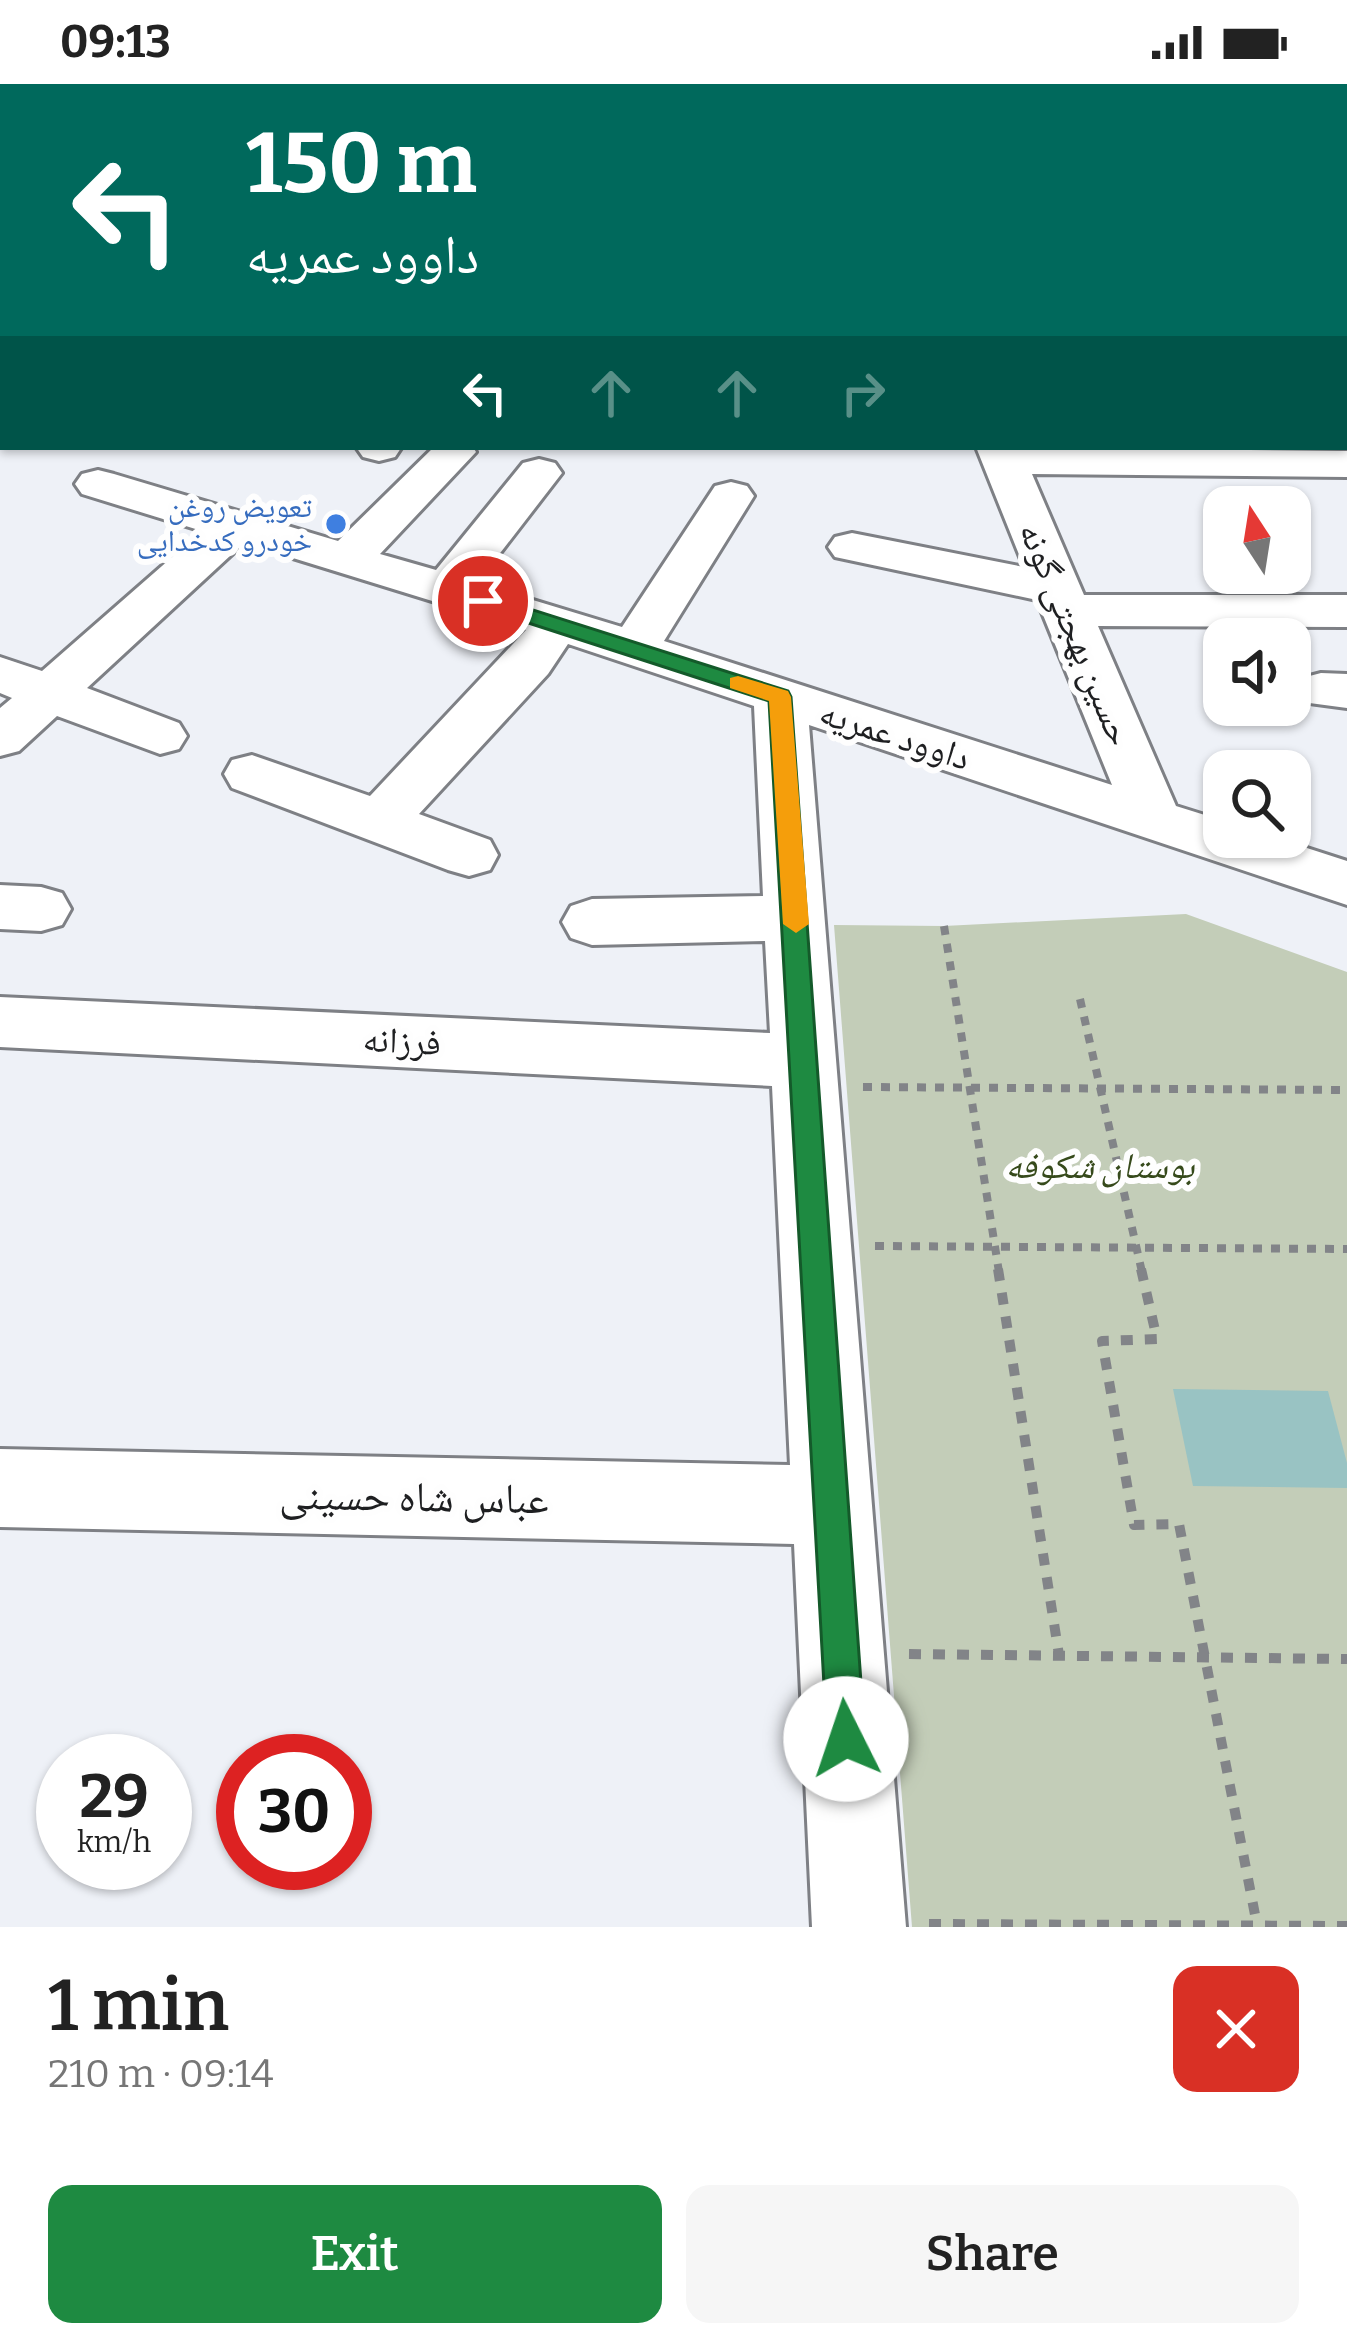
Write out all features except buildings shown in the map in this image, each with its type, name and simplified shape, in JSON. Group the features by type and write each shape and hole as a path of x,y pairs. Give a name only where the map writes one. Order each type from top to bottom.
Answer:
{"street":[{"name":"داوود عمریه","path":"137,451 98,484 557,623 1347,883"},
{"path":"346,561 454,452"},
{"path":"1001,453 1347,464"},
{"name":"حسین بهجتی گونه","path":"1001,453 1154,820"},
{"path":"446,590 539,473"},
{"path":"633,649 731,496"},
{"path":"0,738 51,697 233,528"},
{"path":"852,547 1061,599 1347,611"},
{"path":"379,822 530,662 557,623"},
{"path":"0,674 160,736"},
{"path":"780,697 796,919 825,1074 818,1245 829,1505 885,1926"},
{"path":"252,774 469,855"},
{"path":"592,922 796,919"},
{"name":"فرزانه","path":"0,1022 825,1074"},
{"name":"عباس شاه حسینی","path":"0,1489 829,1505"}],"path":[{"path":"944,926 1058,1655"},
{"path":"1080,999 1157,1339 1102,1341 1135,1525 1179,1524 1257,1925"},
{"path":"825,1074 969,1087 1347,1090"},
{"path":"818,1245 1347,1249"},
{"path":"890,1654 1347,1659"},
{"path":"885,1926 1347,1926"}],"green space":[{"name":"بوستان شکوفه","path":"1186,914 1347,972 1347,1927 912,1927 834,925 944,926"}],"water":[{"path":"1173,1389 1328,1391 1347,1463 1347,1488 1193,1486"}],"slow traffic":[{"path":"738,683 780,697 796,924"}],"place":[{"name":"تعویض روغن خودرو کدخدایی","path":"336,524"}],"route":[{"path":"483,601 780,697 846,1739"}]}
